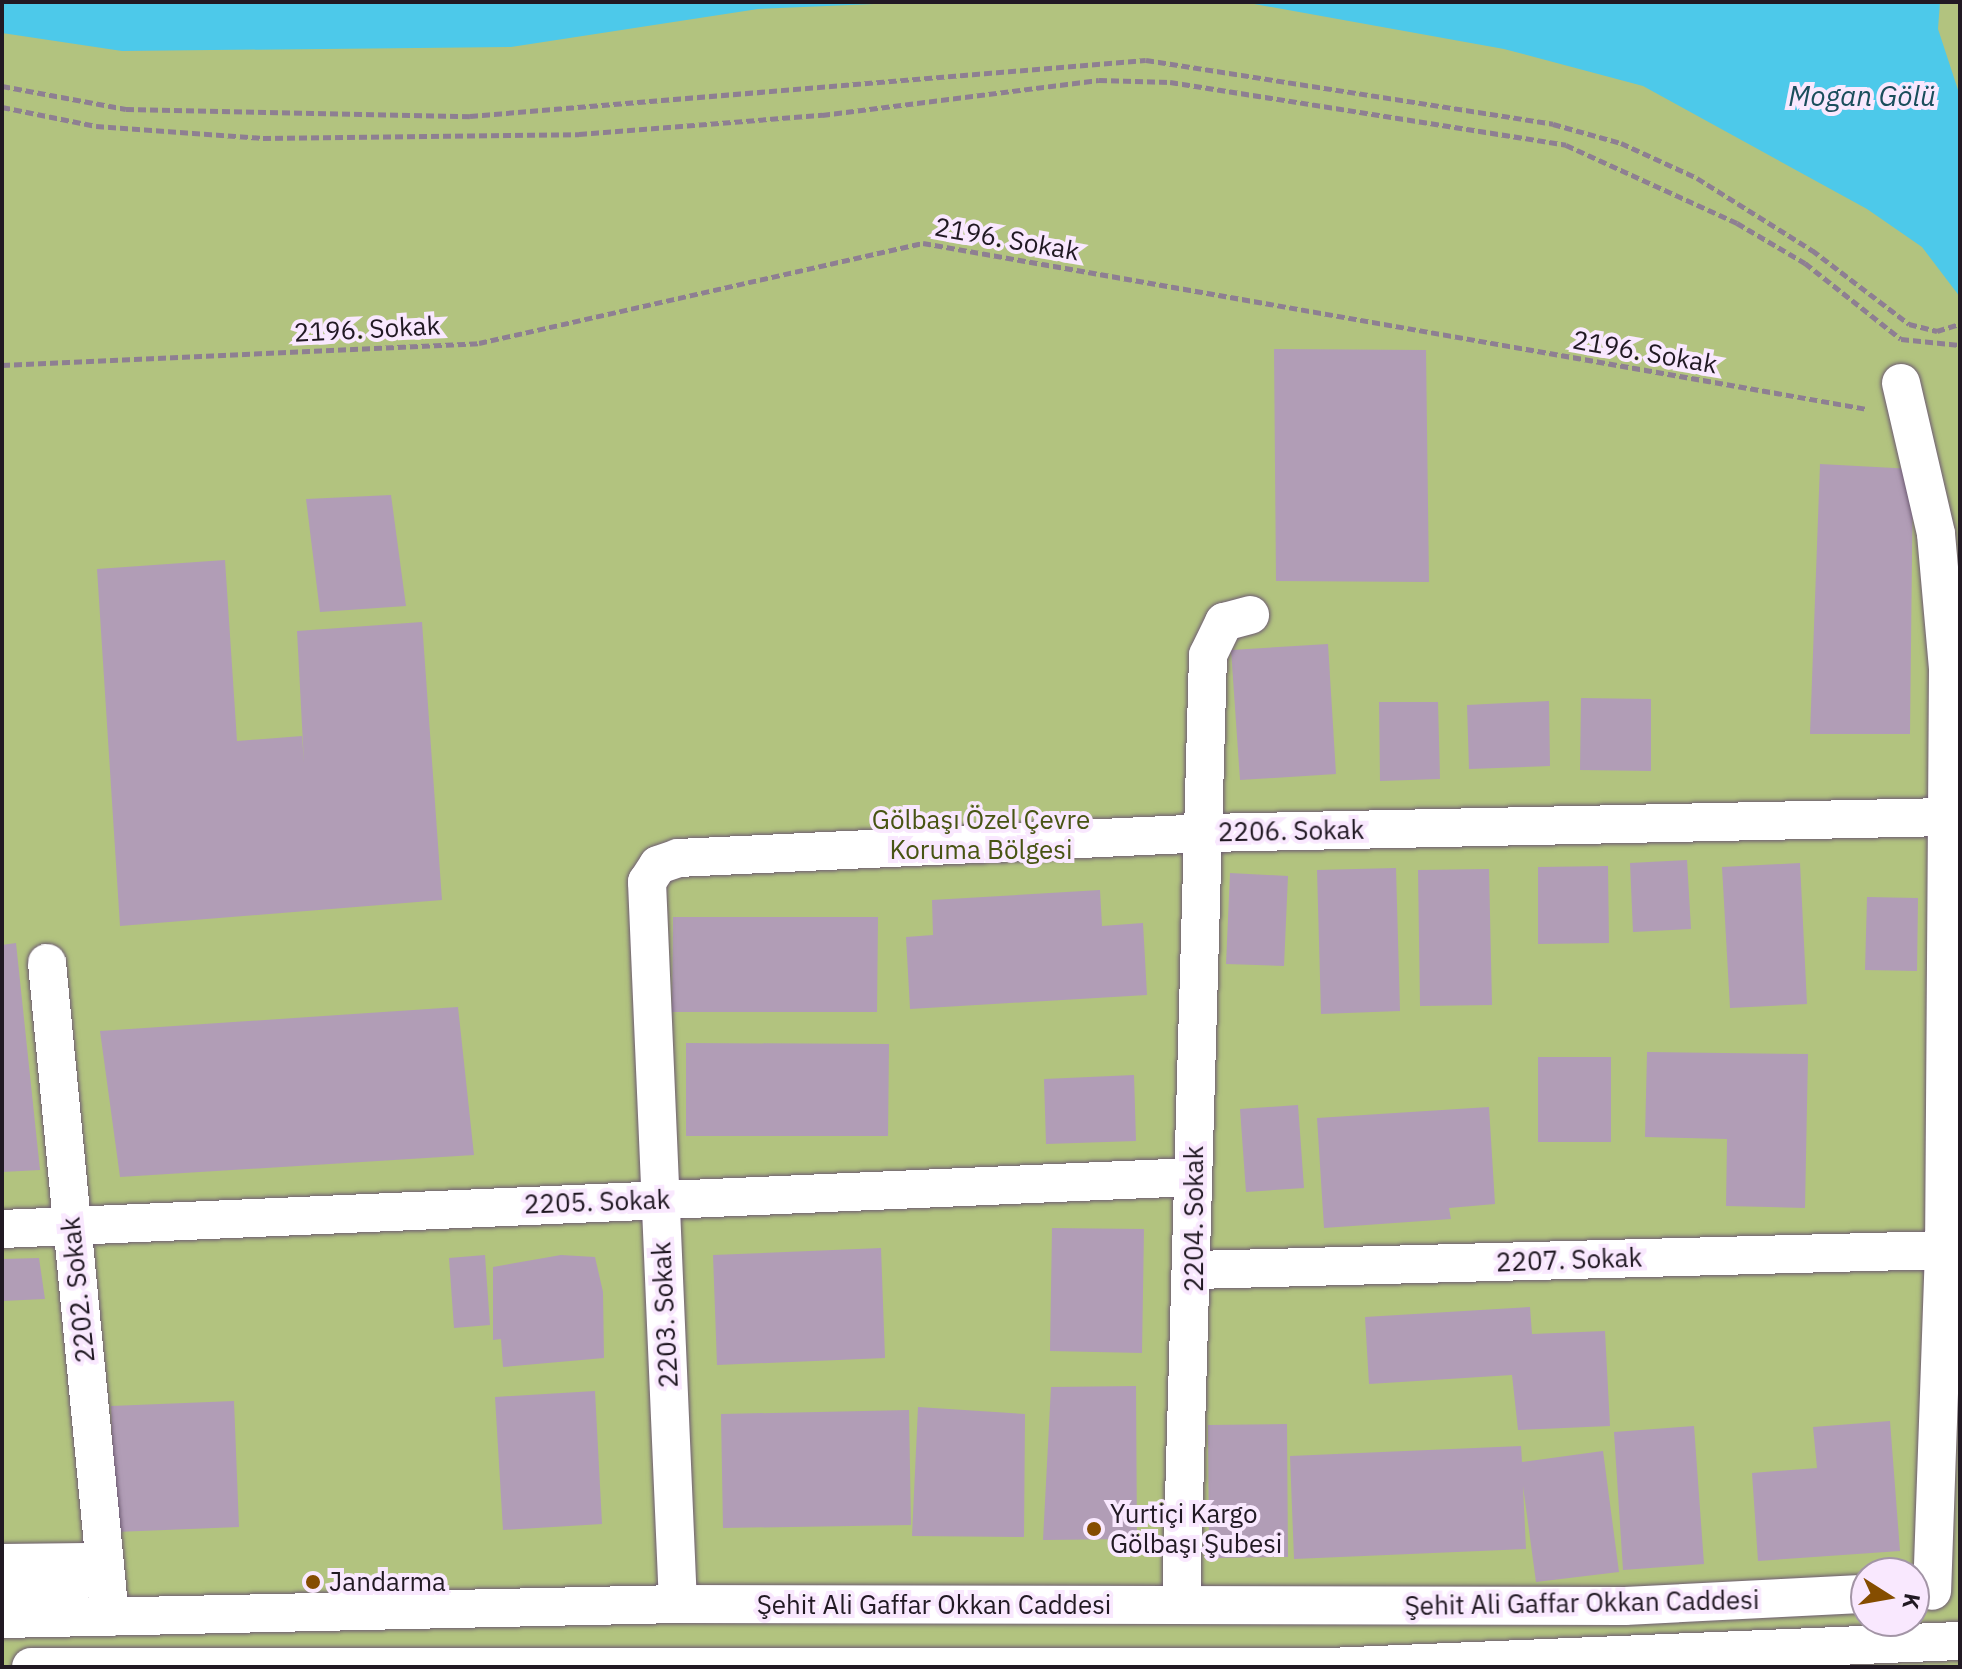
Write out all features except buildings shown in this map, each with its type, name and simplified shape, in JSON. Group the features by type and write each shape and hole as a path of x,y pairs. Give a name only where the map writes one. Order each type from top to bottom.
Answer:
{"street":[{"path":"1905,400 1948,528 1944,1250 1935,1590"},
{"name":"2204. Sokak","path":"1181,1605 1195,1270 1193,1177 1208,833 1208,655 1224,622 1250,615"},
{"name":"2206. Sokak","path":"647,882 658,865 678,858 1208,833 1946,817"},
{"name":"2203. Sokak","path":"647,882 678,1604"},
{"name":"2202. Sokak","path":"47,963 110,1617"},
{"name":"2205. Sokak","path":"2,1229 1193,1177"},
{"name":"2207. Sokak","path":"1195,1270 1944,1250"},
{"path":"2,1563 88,1562 70,1592 2,1592"},
{"name":"Şehit Ali Gaffar Okkan Caddesi","path":"2,1619 678,1604 1625,1606 1850,1595"},
{"name":"Şehit Ali Gaffar Okkan Caddesi","path":"31,1667 1328,1667 1893,1656 1960,1641"}],"path":[{"path":"2,86 126,109 470,116 1146,60 1553,124 1621,143 1697,178 1812,250 1909,324 1937,331 1960,324"},
{"path":"2,107 96,126 263,138 579,134 822,115 1099,80 1170,82 1566,145 1737,223 1805,263 1901,339 1960,345"},
{"name":"2196. Sokak","path":"2,365 479,343 923,243 1905,400"}],"green space":[{"name":"Gölbaşı Özel Çevre Koruma Bölgesi","path":"2,2 1960,2 1960,1667 2,1667"}],"water":[{"path":"2,2 921,2 758,9 511,47 122,51 2,33"},
{"name":"Mogan Gölü","path":"1243,2 1940,2 1938,29 1960,96 1960,297 1922,247 1867,209 1643,86 1504,49"}],"place":[{"name":"Yurtiçi Kargo Gölbaşı Şubesi","path":"1094,1529"},
{"name":"Jandarma","path":"313,1582"}]}
